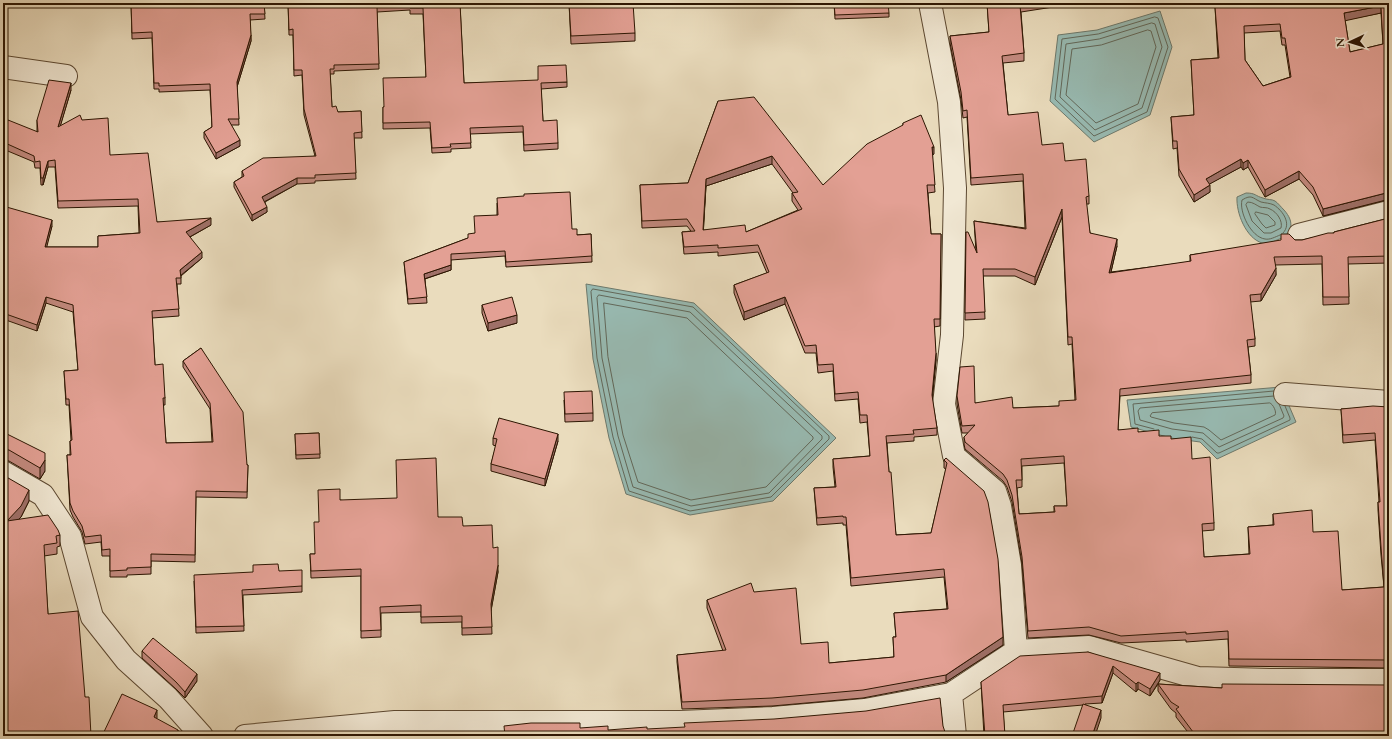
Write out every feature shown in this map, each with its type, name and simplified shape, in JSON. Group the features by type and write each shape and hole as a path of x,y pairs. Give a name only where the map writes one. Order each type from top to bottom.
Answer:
{"street":[{"path":"930,3 949,102 955,188 952,335 944,404 954,456 994,491 1000,506 1010,565 1016,652"},
{"path":"3,67 66,76"},
{"path":"1298,235 1389,212"},
{"path":"1286,394 1389,402"},
{"path":"3,472 43,495 70,536 92,617 126,660 168,698 202,736"},
{"path":"245,736 395,722 680,722 750,727 865,710 951,694 1016,652 1089,647 1198,678 1270,680 1389,680"},
{"path":"951,694 955,736"}],"water":[{"path":"1160,11 1172,47 1150,115 1094,142 1050,101 1058,35 1097,30"},
{"path":"1246,193 1265,199 1274,200 1288,214 1291,223 1289,231 1282,237 1270,243 1262,243 1251,236 1240,217 1237,203 1237,197"},
{"path":"586,284 694,303 836,438 773,501 690,515 626,494 609,438 593,359"},
{"path":"1281,387 1296,422 1217,459 1200,442 1171,438 1131,427 1127,400"}],"building":[{"path":"131,3 264,3 265,14 250,14 251,35 237,82 239,119 228,119 240,140 216,153 204,132 212,127 210,84 159,86 159,83 154,83 152,32 132,33"},
{"path":"288,3 460,3 464,83 538,80 538,66 566,65 567,82 541,83 543,121 557,120 558,143 524,145 523,126 470,128 471,143 450,144 451,147 432,148 430,122 383,123 383,78 426,77 423,8 410,8 410,4 377,7 379,64 334,65 334,69 330,69 332,107 336,106 338,112 361,111 362,132 354,133 356,173 315,175 315,178 297,178 262,197 267,207 252,215 234,182 244,176 242,171 263,158 316,156 304,109 302,70 294,70 293,29 289,30"},
{"path":"569,3 633,3 635,33 571,36"},
{"path":"834,3 888,3 889,13 835,15"},
{"path":"987,3 1035,3 1020,5 1024,53 1002,56 1008,115 1038,112 1042,145 1063,143 1065,161 1086,159 1089,196 1086,197 1090,233 1117,239 1109,273 1191,261 1190,255 1281,240 1281,234 1289,234 1295,240 1302,240 1389,218 1389,256 1348,257 1349,297 1323,297 1322,256 1274,257 1276,268 1261,294 1250,295 1255,339 1247,340 1251,375 1120,389 1118,430 1138,428 1138,432 1159,430 1159,436 1171,436 1171,439 1191,437 1192,459 1210,457 1214,523 1202,524 1204,557 1250,554 1248,527 1274,525 1273,514 1312,510 1313,532 1338,531 1342,590 1384,587 1375,433 1343,435 1341,409 1373,406 1389,407 1389,660 1229,659 1228,631 1121,636 1089,627 1028,631 1022,557 1012,495 1007,480 1003,474 965,442 964,437 975,425 962,426 957,396 960,367 974,366 975,403 1012,397 1013,408 1059,406 1059,401 1076,400 1072,337 1068,337 1062,209 1035,277 1015,269 983,269 985,312 965,313 966,232 968,232 977,253 974,221 1026,229 1023,174 971,178 967,110 963,111 961,92 950,36 989,32","holes":["1064,456 1067,506 1054,506 1055,512 1019,514 1016,480 1022,480 1021,459"]},
{"path":"1229,3 1389,3 1389,193 1323,209 1313,187 1299,171 1265,190 1248,160 1243,163 1241,159 1206,179 1210,185 1194,195 1179,169 1177,141 1173,141 1171,117 1194,115 1191,60 1219,58 1215,7 1229,6","holes":["1381,6 1383,44 1350,52 1344,13","1280,24 1282,38 1285,38 1291,77 1263,86 1245,60 1244,26"]},
{"path":"49,80 71,83 58,127 80,115 82,120 108,118 110,155 148,153 157,222 211,218 186,232 202,252 180,270 181,278 176,278 179,309 152,311 155,365 163,364 165,398 163,398 166,443 213,442 210,403 183,361 201,348 243,412 248,465 247,492 196,491 195,555 151,554 151,567 127,568 127,570 110,571 110,549 102,550 101,535 85,537 82,526 70,503 67,455 71,455 70,441 72,440 69,399 66,399 64,371 78,370 73,305 46,297 37,325 3,313 3,206 52,220 45,247 98,247 98,236 140,233 138,199 58,201 55,160 48,161 43,178 41,178 40,161 35,162 34,156 3,142 3,133 8,120 38,132 37,120"},
{"path":"754,97 823,185 867,144 903,125 903,123 921,115 934,147 932,147 935,185 927,185 931,234 941,234 940,319 934,319 936,353 932,395 937,428 913,430 914,434 886,436 889,472 891,472 896,535 931,533 947,463 944,460 946,458 984,491 988,502 998,559 1003,637 946,675 863,690 772,698 682,702 677,655 726,650 707,600 751,583 754,592 796,588 801,644 828,642 829,663 894,657 893,637 896,637 894,613 948,609 944,569 851,578 846,517 817,518 814,488 836,487 833,459 870,456 867,415 860,415 858,392 835,394 833,364 818,365 816,345 805,346 785,297 744,312 734,285 769,272 758,245 718,248 718,245 684,247 682,232 695,231 687,219 642,221 640,185 688,183 718,101","holes":["772,156 798,192 792,193 802,209 746,232 745,225 703,230 706,179"]},
{"path":"570,192 572,229 577,229 577,235 591,234 592,256 506,262 505,251 451,254 451,265 424,274 427,297 408,299 404,262 468,238 468,234 475,233 474,216 498,215 497,198 524,196 524,194"},
{"path":"512,297 517,315 488,323 482,305"},
{"path":"592,391 593,413 565,414 564,392"},
{"path":"499,418 558,434 545,479 491,464 497,439 493,438"},
{"path":"3,433 45,453 45,460 40,468 9,450 3,449"},
{"path":"319,433 320,454 296,455 295,434"},
{"path":"436,458 438,517 462,517 463,526 492,525 493,548 498,547 498,565 491,604 492,627 462,628 462,616 421,617 421,605 380,607 381,630 361,631 361,569 311,571 310,554 315,554 314,522 319,522 318,490 340,489 340,500 397,498 396,460"},
{"path":"3,475 29,490 21,506 7,521 48,515 60,535 56,536 57,543 44,545 48,614 78,611 85,697 89,697 91,736 3,736"},
{"path":"278,564 279,571 302,570 302,586 242,590 244,626 196,627 194,575 253,572 253,565"},
{"path":"153,638 197,674 185,692 142,651"},
{"path":"1088,652 1160,673 1150,689 1138,682 1136,684 1113,666 1102,696 1003,705 1005,736 985,736 981,682 1020,656"},
{"path":"1158,684 1222,688 1222,684 1389,685 1389,736 1196,736 1176,709 1179,707 1171,702"},
{"path":"122,694 157,710 154,717 178,730 176,736 102,736"},
{"path":"940,698 943,726 945,732 950,736 505,736 504,726 531,723 580,723 580,728 608,726 608,730 647,727 647,729 685,727 684,723 774,719 866,711"},
{"path":"1083,704 1101,710 1092,736 1072,736"}]}
